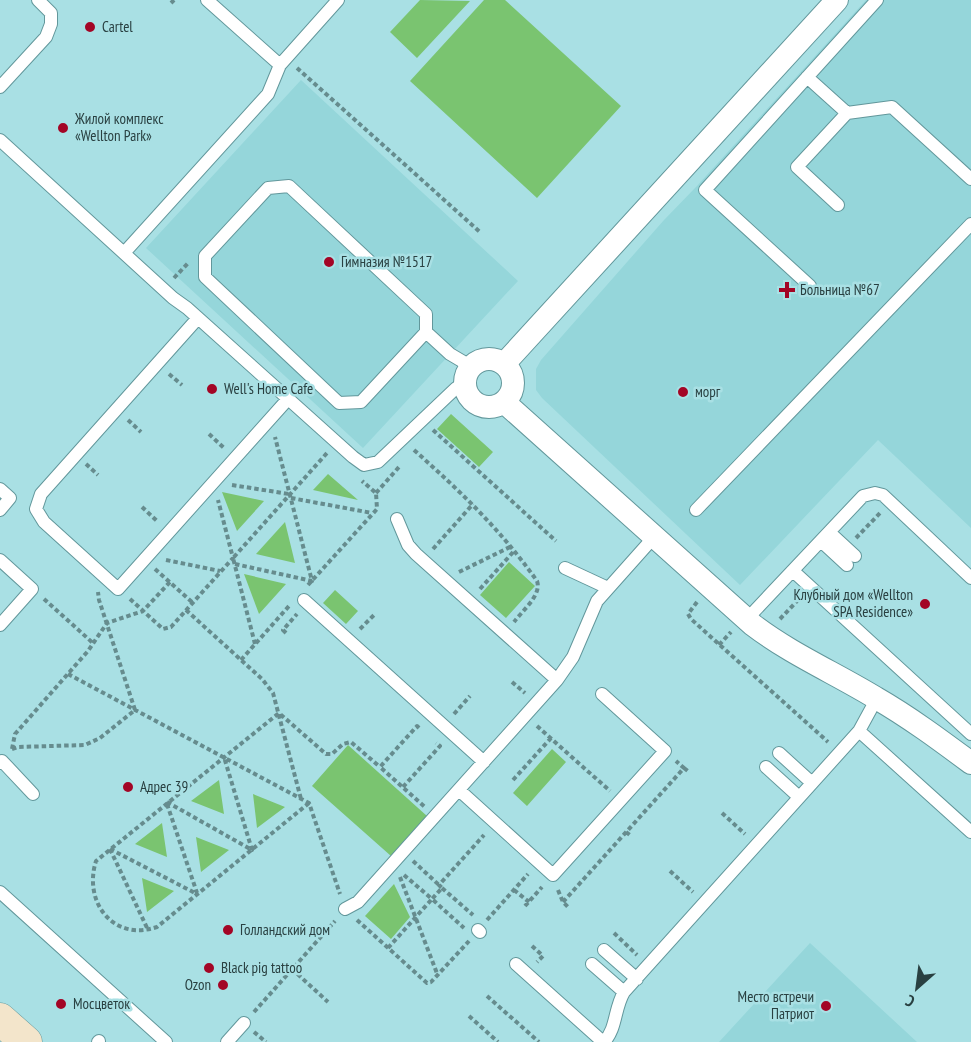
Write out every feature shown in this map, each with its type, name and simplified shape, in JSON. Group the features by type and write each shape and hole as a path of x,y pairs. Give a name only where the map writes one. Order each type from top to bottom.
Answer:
{"main road":[{"path":"0,1019 26,1042"}],"street":[{"path":"504,364 837,0"},
{"path":"491,359 504,364 512,376 513,384 509,397 504,402 496,406 481,405 469,396 469,377 484,360 491,359"},
{"path":"504,402 654,537 739,626 770,638 877,698 928,731 971,763"}],"lane":[{"path":"0,87 46,37 51,24 51,13 38,0"},
{"path":"207,0 283,62"},
{"path":"124,254 268,94 283,62 338,0"},
{"path":"810,286 705,190 877,0"},
{"path":"807,77 847,113"},
{"path":"838,205 797,167 847,113 892,107 971,179"},
{"path":"0,140 163,290 198,318 364,465 378,462 469,377 450,354 426,332 426,314 289,186 268,188 205,256 205,278 339,403 361,402 426,332"},
{"path":"696,510 971,224"},
{"path":"198,318 37,500 36,509 44,522 101,574 118,588 288,399"},
{"path":"0,489 10,498 0,510"},
{"path":"739,626 863,496 875,493 883,495 971,578"},
{"path":"398,519 408,545 557,680"},
{"path":"349,913 557,680 573,657 594,606 654,537"},
{"path":"825,537 851,561"},
{"path":"0,560 32,589 0,625"},
{"path":"565,568 608,588"},
{"path":"793,571 971,734"},
{"path":"304,600 484,762"},
{"path":"459,790 553,875 665,751 602,694"},
{"path":"516,964 604,1042 612,1031 616,1011 624,993 859,731 877,698"},
{"path":"859,731 971,832"},
{"path":"779,753 812,783"},
{"path":"1,762 33,794"},
{"path":"766,767 799,797"},
{"path":"2,896 166,1042"},
{"path":"604,950 637,979"},
{"path":"592,964 624,993"},
{"path":"119,1018 128,1008"},
{"path":"227,1042 244,1023"}],"path":[{"path":"283,62 480,232"},
{"path":"163,290 192,258"},
{"path":"235,564 312,581 270,418"},
{"path":"436,426 433,430 556,541"},
{"path":"375,493 414,450 473,504 514,548 537,581 538,590 504,634"},
{"path":"118,588 166,629 171,627 329,451"},
{"path":"255,644 214,482 373,513"},
{"path":"423,560 473,504"},
{"path":"444,579 514,548"},
{"path":"469,601 514,548"},
{"path":"146,557 220,572"},
{"path":"146,557 193,603"},
{"path":"101,574 98,595 135,710"},
{"path":"1,762 12,749 15,734 94,644 107,624 143,611 170,582"},
{"path":"32,589 94,644"},
{"path":"697,602 689,610 688,616 840,752"},
{"path":"186,610 269,686 276,698 301,799"},
{"path":"719,645 739,626"},
{"path":"68,674 309,803 349,913 425,982 432,983 539,862"},
{"path":"444,725 470,696"},
{"path":"12,749 85,746 100,738 135,710"},
{"path":"279,713 96,861 91,886 94,898 110,920 123,927 137,930 157,927 309,803"},
{"path":"279,713 326,754 335,753 343,744 351,742 380,767 390,779 403,787 435,816"},
{"path":"526,715 639,817"},
{"path":"380,767 417,726 424,732"},
{"path":"513,780 551,738"},
{"path":"403,787 440,746 431,739"},
{"path":"665,751 689,772"},
{"path":"224,758 252,850"},
{"path":"568,907 563,902 684,768"},
{"path":"167,802 252,850"},
{"path":"167,802 198,894"},
{"path":"722,813 757,844"},
{"path":"388,948 495,823"},
{"path":"626,832 631,836"},
{"path":"110,849 198,894"},
{"path":"110,849 148,930"},
{"path":"403,852 440,886 479,931"},
{"path":"438,975 396,868 432,899 479,931"},
{"path":"670,871 705,903"},
{"path":"525,906 553,875"},
{"path":"514,890 529,902"},
{"path":"244,1023 292,969 349,913"},
{"path":"614,933 649,965"},
{"path":"292,969 328,1002"},
{"path":"488,996 539,1042"},
{"path":"470,1016 498,1042"}],"shaded area":[{"name":"Больница №67","path":"866,0 971,0 971,528 878,440 740,585 542,398 536,390 536,369 541,360 664,220"},
{"name":"Гимназия №1517","path":"301,80 518,281 363,448 146,248"},
{"name":"Место встречи Патриот","path":"810,943 917,1042 719,1042"}],"green space":[{"path":"420,0 470,1 417,58 390,32"},
{"path":"484,0 505,0 621,106 537,198 410,81"},
{"path":"451,414 493,452 479,467 437,429"},
{"path":"328,474 358,500 313,490"},
{"path":"222,492 264,501 237,531"},
{"path":"285,522 295,563 256,554"},
{"path":"509,562 535,586 506,618 480,595"},
{"path":"244,574 286,584 259,614"},
{"path":"335,590 358,611 346,624 323,603"},
{"path":"348,745 427,816 391,856 312,786"},
{"path":"552,749 566,762 527,806 513,793"},
{"path":"219,780 224,814 191,801"},
{"path":"253,794 285,807 257,828"},
{"path":"162,823 167,857 135,844"},
{"path":"196,837 229,850 201,872"},
{"path":"142,878 174,891 147,912"},
{"path":"394,884 410,917 391,939 365,916"}],"place":[{"name":"Cartel","path":"90,27"},
{"name":"Жилой комплекс «Wellton Park»","path":"63,128"},
{"name":"Гимназия №1517","path":"329,262"},
{"name":"Больница №67","path":"787,290"},
{"name":"Well's Home Cafe","path":"212,389"},
{"name":"морг","path":"683,392"},
{"name":"Клубный дом «Wellton SPA Residence»","path":"925,604"},
{"name":"Адрес 39","path":"128,787"},
{"name":"Голландский дом","path":"228,930"},
{"name":"Black pig tattoo","path":"209,968"},
{"name":"Ozon","path":"223,985"},
{"name":"Мосцветок","path":"61,1004"},
{"name":"Место встречи Патриот","path":"826,1006"}]}
